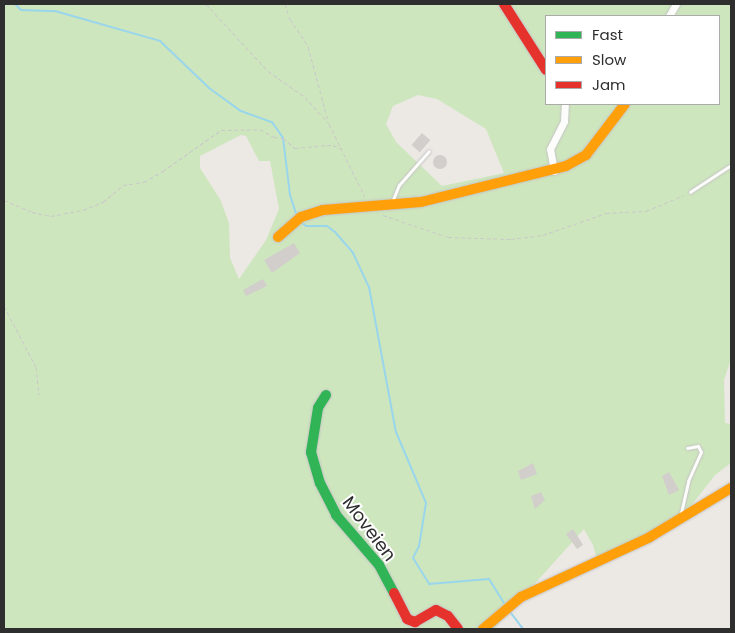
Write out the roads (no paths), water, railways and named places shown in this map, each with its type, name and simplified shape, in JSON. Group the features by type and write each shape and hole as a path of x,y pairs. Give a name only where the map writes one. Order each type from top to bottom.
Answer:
{"street":[{"path":"504,4 545,68"},
{"path":"670,15 676,4"},
{"path":"554,170 550,149 564,121 565,105"},
{"path":"278,237 301,217 323,210 421,202 554,170 586,155 624,105"},
{"name":"Moveien","path":"326,395 318,408 311,452 320,484 336,515 349,527 379,565 407,619 415,622 436,610 448,616 458,629"},
{"path":"483,629 497,614 521,597 680,520 731,488"}],"lane":[{"path":"392,203 399,185 429,151"},
{"path":"690,192 731,165"},
{"path":"680,520 680,511 688,481 701,452 698,446 686,448"}],"waterway":[{"path":"15,4 21,10 55,11 160,41 209,88 241,111 272,122 283,138 290,195 297,216"},
{"path":"301,222 306,226 327,226 335,232 353,253 369,287 396,432 426,503 419,546 413,558 429,584 489,579 504,603"},
{"path":"508,609 523,629"}]}
